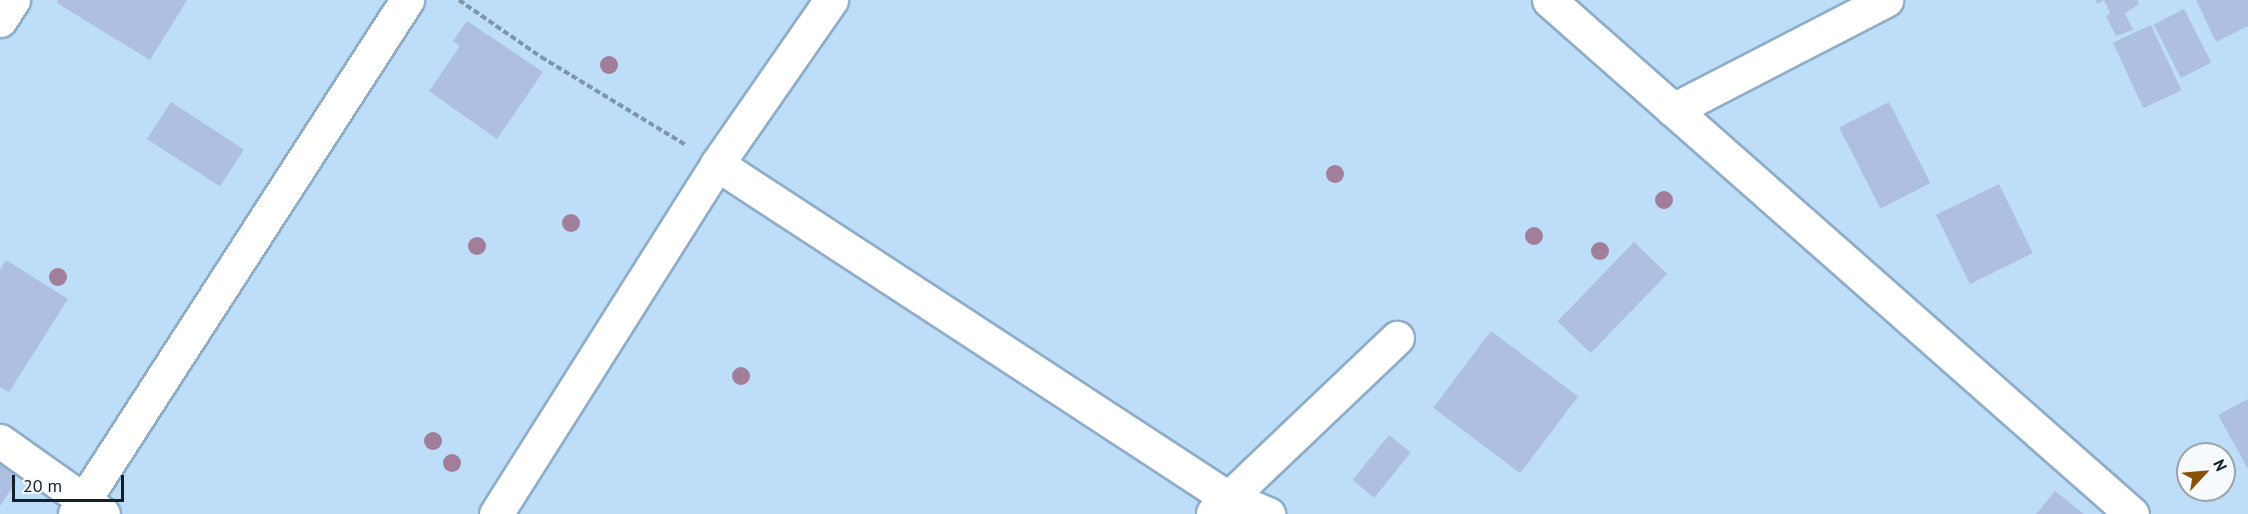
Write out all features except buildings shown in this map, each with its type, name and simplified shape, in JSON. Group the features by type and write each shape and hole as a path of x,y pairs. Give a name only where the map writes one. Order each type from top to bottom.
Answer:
{"street":[{"path":"0,21 13,0"},
{"path":"0,441 87,510 407,0"},
{"path":"496,514 717,164 831,0"},
{"path":"1549,0 2132,514"},
{"path":"1673,110 1886,0"},
{"path":"717,164 1218,505 1268,514"},
{"path":"1218,505 1397,338"}],"path":[{"path":"459,0 541,57 717,164"}]}
